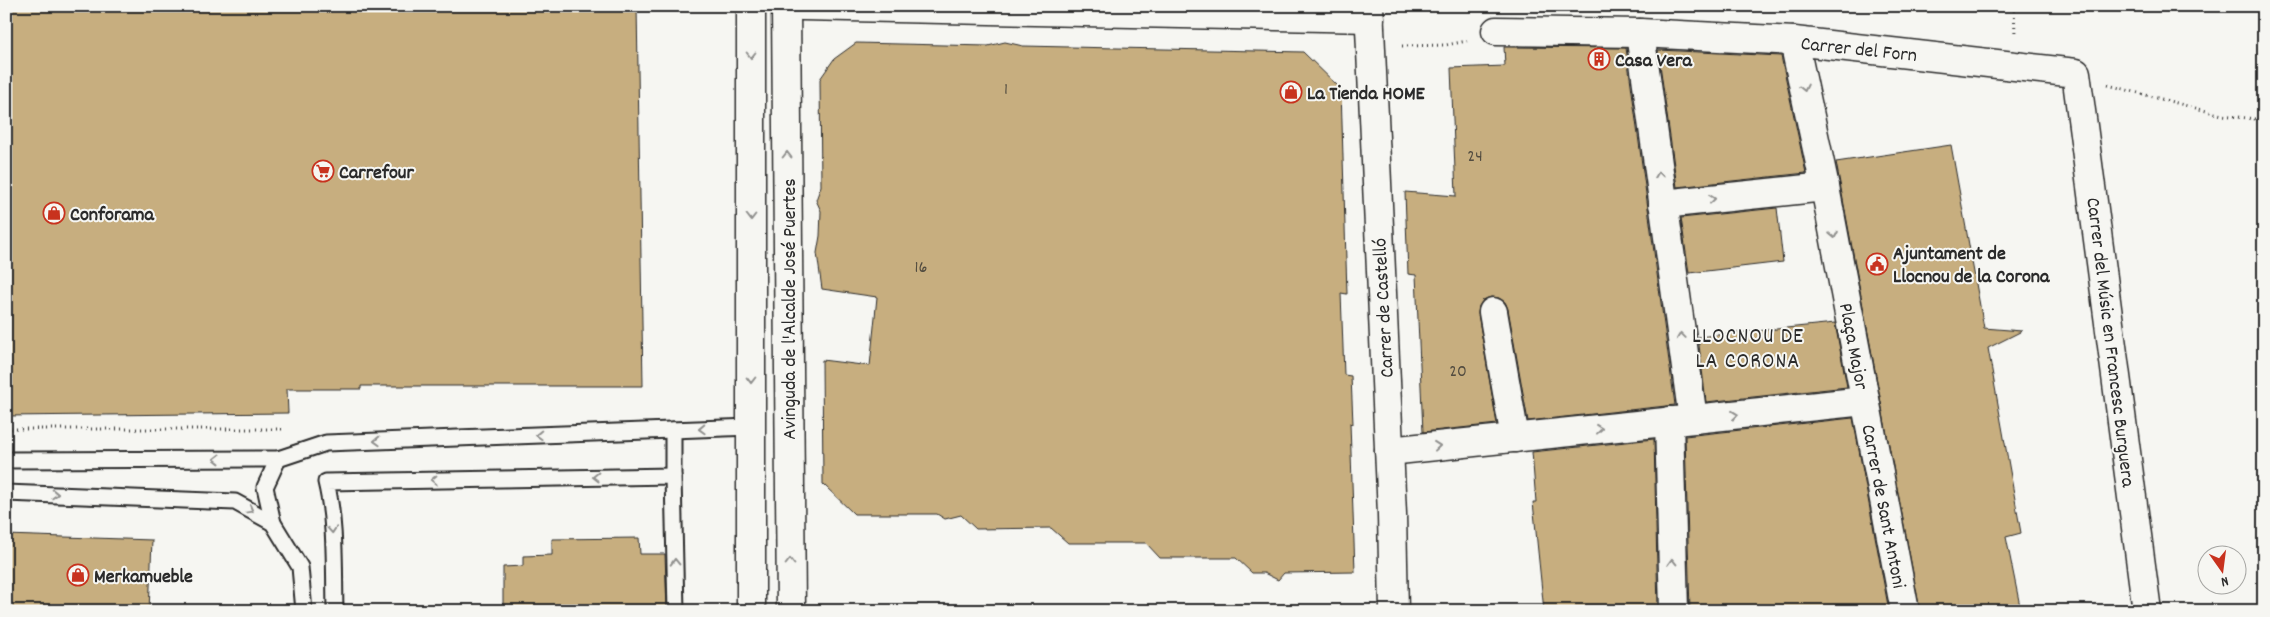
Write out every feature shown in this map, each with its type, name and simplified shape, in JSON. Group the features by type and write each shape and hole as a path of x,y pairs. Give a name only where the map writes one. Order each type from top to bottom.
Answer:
{"street":[{"name":"Avinguda de l'Alcalde José Puertes","path":"750,611 751,6"},
{"name":"Avinguda de l'Alcalde José Puertes","path":"786,6 791,611"},
{"path":"802,6 1369,12"},
{"name":"Carrer de Castelló","path":"1369,12 1389,451 1394,611"},
{"name":"Carrer del Forn","path":"1496,31 1640,33 1794,41 2076,74"},
{"path":"1640,33 1663,204 1681,420 1674,611"},
{"name":"Plaça Major","path":"1389,451 1865,401 1794,41"},
{"name":"Carrer del Músic en Francesc Burguera","path":"2076,74 2147,611"},
{"path":"1663,204 1824,187"},
{"path":"1493,312 1515,438"},
{"name":"Carrer de Sant Antoni","path":"1865,401 1905,611"}],"lane":[{"path":"6,460 278,459 326,443 750,427"},
{"path":"673,430 676,611"},
{"path":"278,459 266,487 273,523 300,567 304,611"},
{"path":"335,611 334,553 330,498 326,482 673,476"},
{"path":"6,492 235,502 273,523"}],"path":[{"path":"1371,47 1446,45 1486,38 1496,31"},
{"path":"2076,74 2089,80 2222,115 2264,120"},
{"path":"6,429 284,429"}],"building":[{"name":"Carrefour","path":"6,6 637,6 643,386 361,386 361,389 287,389 288,413 6,416"},
{"path":"1005,42 1023,46 1303,52 1341,89 1347,294 1341,293 1344,375 1351,376 1353,424 1350,423 1355,572 1284,573 1278,580 1264,573 1252,573 1236,558 1160,558 1146,543 1068,543 1051,528 976,529 961,515 945,519 937,514 854,514 823,484 822,360 870,366 877,297 822,289 817,253 821,211 816,200 821,186 820,79 834,59 856,43 988,46"},
{"path":"1504,47 1626,48 1675,405 1528,421 1508,309 1505,302 1499,298 1491,297 1483,300 1479,306 1478,314 1497,424 1423,432 1416,275 1408,274 1405,192 1456,196 1451,68 1505,66"},
{"path":"1658,50 1781,56 1806,173 1677,187"},
{"path":"1951,145 1984,328 2022,331 1988,348 2021,533 2006,537 2021,611 1920,611 1836,162"},
{"path":"1777,208 1783,262 1689,273 1681,218"},
{"path":"1835,323 1847,387 1706,402 1698,337"},
{"path":"1853,418 1889,611 1690,611 1685,436"},
{"path":"1654,439 1658,611 1544,611 1533,502 1536,502 1532,452"},
{"name":"Merkamueble","path":"6,535 152,540 149,611 6,611"},
{"path":"639,538 640,554 665,554 667,611 503,611 503,567 523,566 523,556 552,555 552,539"}],"place":[{"name":"Casa Vera","path":"1599,59"},
{"name":"La Tienda HOME","path":"1291,92"},
{"name":"Carrefour","path":"323,171"},
{"name":"Conforama","path":"54,213"},
{"name":"Ajuntament de Llocnou de la Corona","path":"1877,264"},
{"name":"Merkamueble","path":"78,575"}],"district":[{"name":"LLOCNOU DE LA CORONA","path":"1748,346"}]}
